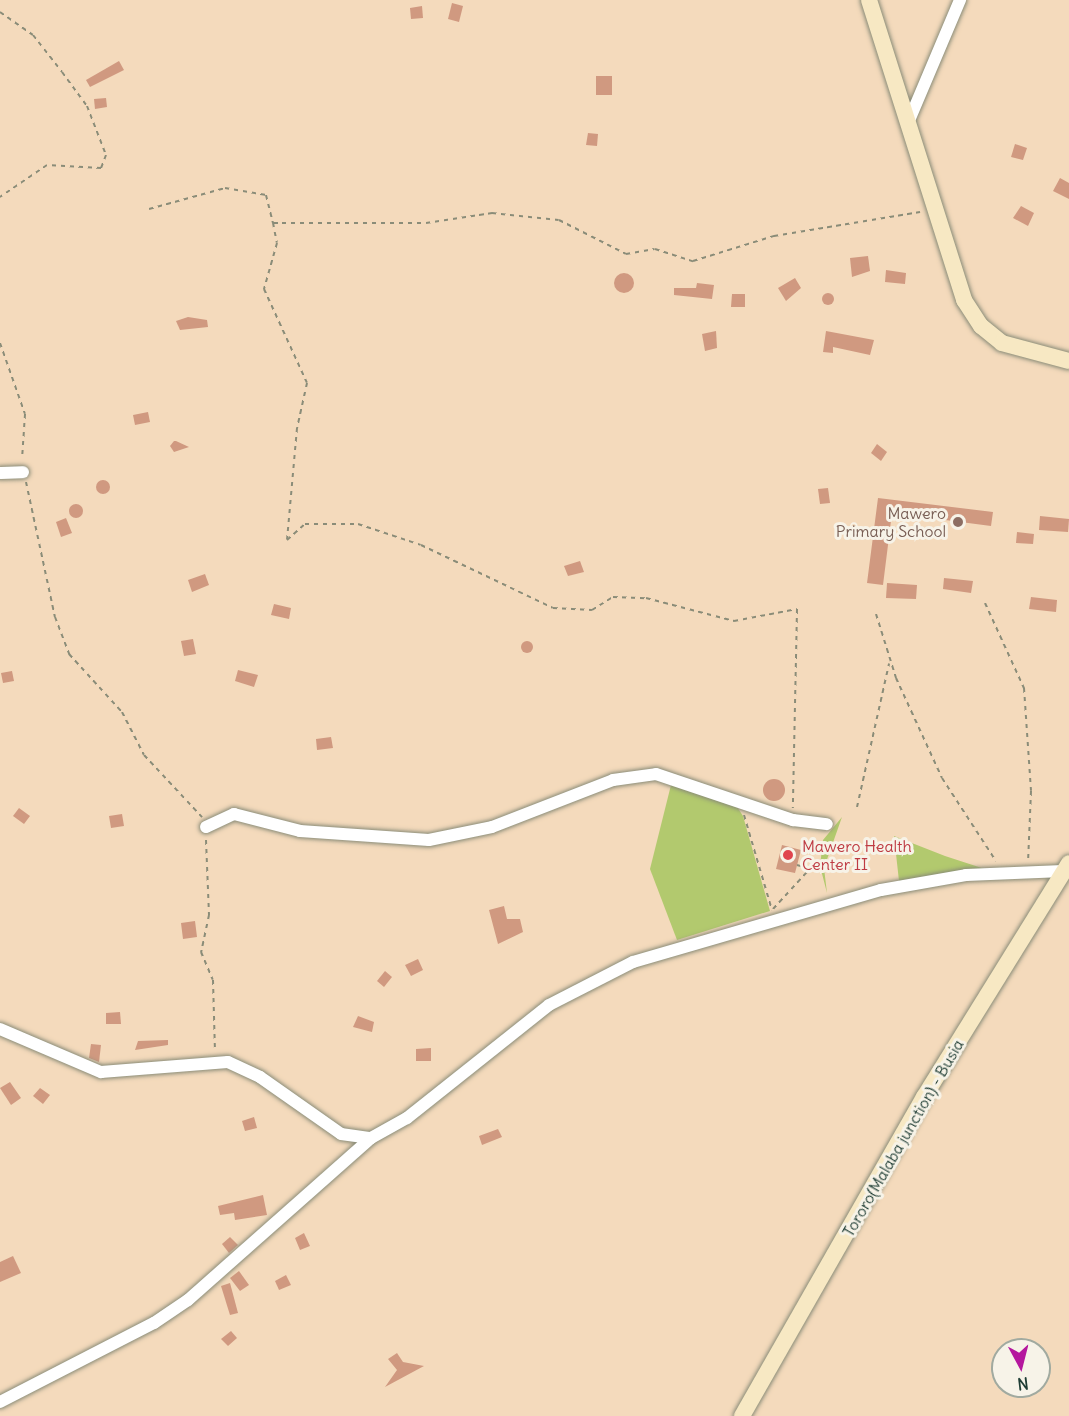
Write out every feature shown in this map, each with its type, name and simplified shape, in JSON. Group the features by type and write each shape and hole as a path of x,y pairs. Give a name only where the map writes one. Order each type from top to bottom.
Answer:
{"main road":[{"path":"869,0 964,300 981,326 1002,343 1069,361"},
{"name":"Tororo(Malaba junction) - Busia","path":"742,1416 924,1097 1066,867"}],"street":[{"path":"908,123 960,0"},
{"path":"0,473 23,472"},
{"path":"206,827 234,814 300,831 429,840 492,827 547,802 643,774 676,777 793,820 827,824"},
{"path":"0,1402 154,1323 188,1300 371,1138 407,1118 576,989 652,956 762,921 881,890 1002,872 1066,867"},
{"path":"0,1029 101,1072 217,1060 260,1077 341,1134 371,1138"}],"path":[{"path":"0,12 33,35 62,72 87,106 106,155 101,168 47,165 0,197"},
{"path":"149,209 225,188 266,195 277,243 264,289 308,383 297,428 287,540 305,524 358,524 421,546 553,608 592,610 613,597 646,598 734,621 797,609 793,820"},
{"path":"273,223 426,223 492,213 559,220 626,254 655,249 693,261 774,236 935,210"},
{"path":"0,344 25,414 20,446 23,472 55,617 69,654 122,712 144,755 192,800 206,827 209,915 201,952 213,980 210,1019 217,1060"},
{"path":"985,603 1024,688 1031,791 1027,870"},
{"path":"876,614 889,660 942,778 1002,872"},
{"path":"857,807 882,714 889,660"},
{"path":"732,796 745,816 772,910"},
{"path":"762,921 816,862 799,859"},
{"path":"797,865 811,869"}],"green space":[{"path":"672,781 732,799 743,816 770,911 677,940 650,869"},
{"path":"842,817 824,868 827,893 820,866 823,840"},
{"path":"894,836 945,856 988,870 899,881"}],"building":[{"path":"452,3 463,6 459,22 448,19"},
{"path":"422,6 423,18 411,19 410,8"},
{"path":"119,61 124,70 90,87 86,80"},
{"path":"596,76 612,76 612,95 596,95"},
{"path":"106,98 107,107 95,109 94,99"},
{"path":"588,133 598,134 597,146 586,145"},
{"path":"1015,144 1027,148 1023,160 1011,157"},
{"path":"1060,178 1069,183 1069,199 1053,191"},
{"path":"1021,206 1034,213 1028,226 1013,218"},
{"path":"868,256 870,271 852,277 850,258"},
{"path":"886,270 906,273 905,284 885,282"},
{"path":"624,273 631,276 634,283 631,290 624,293 617,290 614,283 617,276"},
{"path":"795,278 801,288 786,301 778,288"},
{"path":"697,283 714,285 712,299 674,295 674,288 696,288"},
{"path":"830,293 833,294 833,304 826,305 823,304 822,297 823,294"},
{"path":"732,294 745,294 745,307 731,307"},
{"path":"188,317 207,320 208,327 180,330 176,321"},
{"path":"716,331 717,348 705,351 702,334"},
{"path":"826,331 874,340 870,355 833,347 833,353 823,352"},
{"path":"148,412 150,422 135,425 133,415"},
{"path":"174,441 189,447 174,452 170,446"},
{"path":"877,444 887,452 881,461 871,453"},
{"path":"103,480 108,482 110,487 108,492 103,494 98,492 96,487 98,482"},
{"path":"828,488 830,503 820,504 818,489"},
{"path":"878,498 993,512 991,526 892,513 883,585 867,583"},
{"path":"73,504 79,504 83,511 79,518 73,518 69,514 69,508"},
{"path":"1040,516 1069,519 1068,532 1039,530"},
{"path":"66,518 72,533 61,537 56,522"},
{"path":"1017,532 1034,534 1033,544 1016,543"},
{"path":"580,561 584,572 568,576 564,566"},
{"path":"205,574 209,585 192,592 188,580"},
{"path":"944,578 973,581 971,593 943,589"},
{"path":"887,583 917,585 916,599 886,598"},
{"path":"1031,597 1057,600 1056,612 1029,609"},
{"path":"274,604 291,608 289,619 271,615"},
{"path":"193,639 196,654 184,656 181,641"},
{"path":"529,641 533,647 529,653 525,653 521,645"},
{"path":"238,670 258,675 254,687 235,681"},
{"path":"12,671 14,681 3,683 1,673"},
{"path":"331,737 333,748 317,750 316,739"},
{"path":"774,779 782,782 785,790 782,798 774,801 766,798 763,790 766,782"},
{"path":"19,808 30,816 24,824 13,816"},
{"path":"122,814 124,826 111,828 109,816"},
{"path":"782,845 801,850 795,873 776,869"},
{"path":"504,906 507,919 520,919 523,932 498,944 489,910"},
{"path":"195,921 197,937 183,939 181,923"},
{"path":"418,959 423,970 411,976 405,965"},
{"path":"385,971 392,977 384,987 377,981"},
{"path":"120,1012 121,1024 106,1024 106,1013"},
{"path":"358,1016 374,1022 372,1032 353,1027"},
{"path":"168,1040 168,1045 135,1050 138,1041"},
{"path":"91,1044 101,1045 99,1062 89,1058"},
{"path":"431,1048 431,1061 416,1061 416,1049"},
{"path":"10,1082 21,1098 11,1105 0,1088"},
{"path":"40,1088 50,1095 43,1104 33,1096"},
{"path":"254,1117 257,1128 245,1131 242,1121"},
{"path":"498,1129 502,1137 482,1145 479,1136"},
{"path":"263,1195 267,1215 235,1220 234,1213 220,1215 218,1206"},
{"path":"304,1233 310,1246 300,1250 295,1238"},
{"path":"230,1237 238,1245 229,1253 222,1244"},
{"path":"13,1256 21,1273 0,1282 0,1262"},
{"path":"239,1271 249,1285 240,1291 230,1278"},
{"path":"286,1275 291,1285 279,1290 275,1281"},
{"path":"230,1283 238,1313 230,1315 221,1286"},
{"path":"231,1331 237,1338 228,1346 221,1339"},
{"path":"397,1353 403,1362 424,1366 385,1387 397,1370 388,1359"}],"place":[{"name":"Mawero Primary School","path":"958,522"},
{"name":"Mawero Health Center II","path":"788,855"}]}
